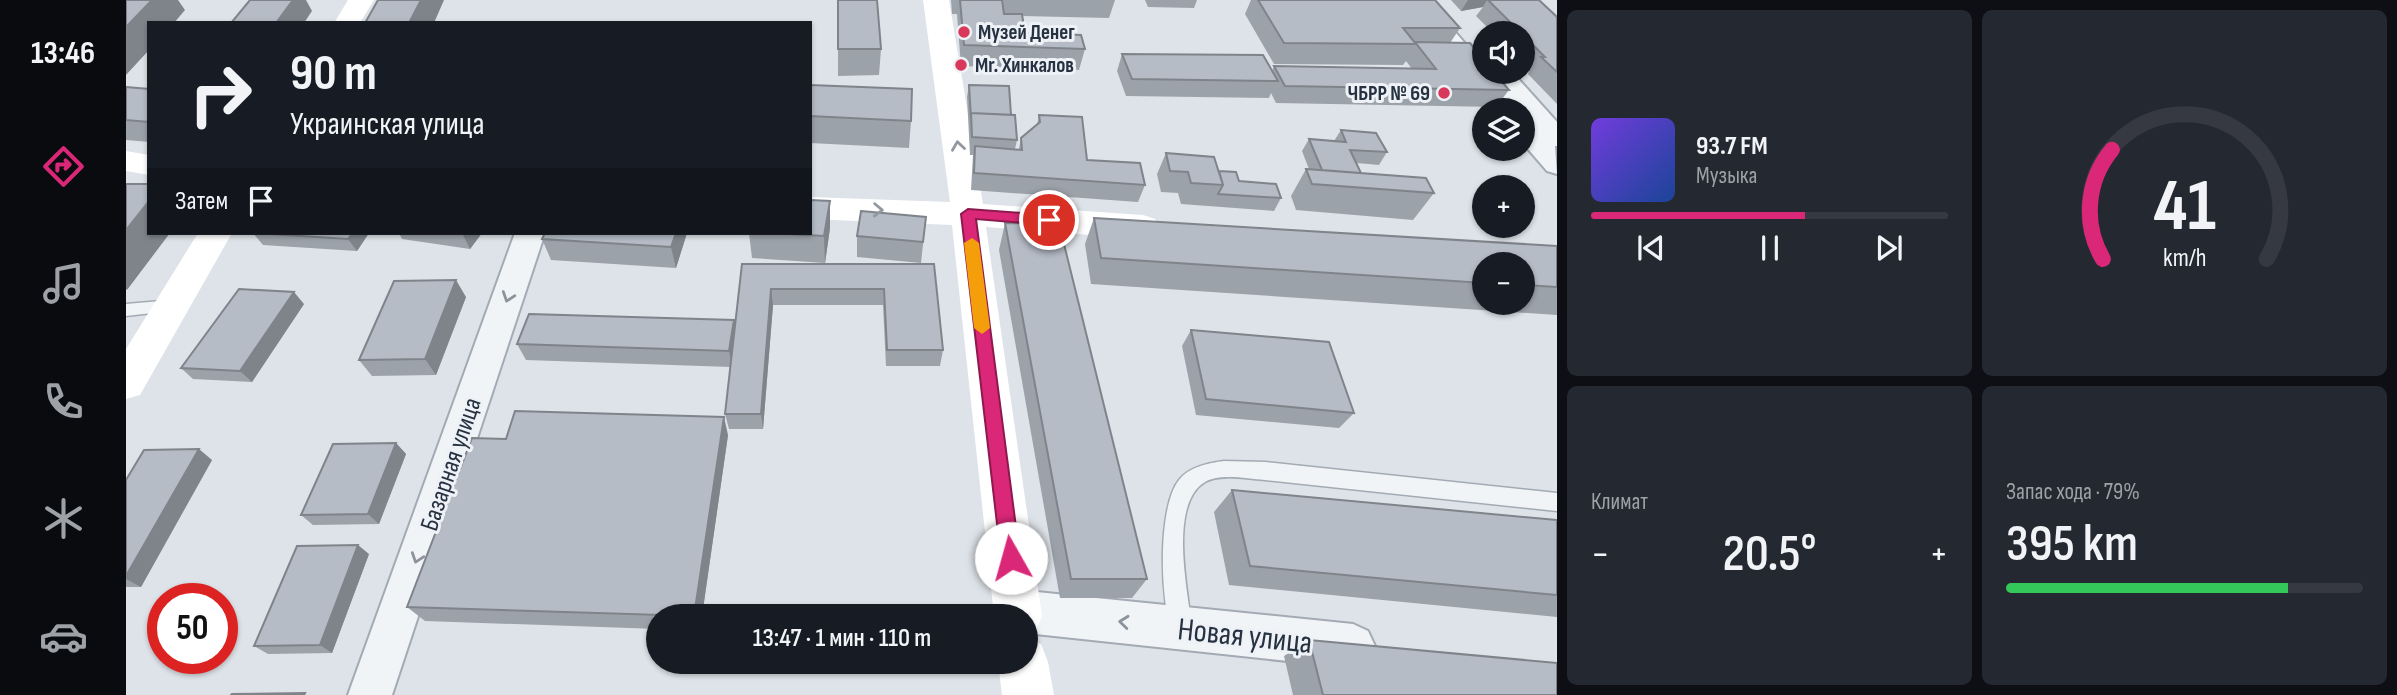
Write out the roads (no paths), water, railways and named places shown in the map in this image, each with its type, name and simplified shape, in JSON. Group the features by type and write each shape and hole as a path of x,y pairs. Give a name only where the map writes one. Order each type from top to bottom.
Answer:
{"main road":[{"path":"348,21 361,0"},
{"path":"936,0 968,214 1017,604"},
{"path":"812,208 968,214 1177,230"},
{"path":"126,383 214,235"},
{"path":"1025,674 1028,695"}],"street":[{"path":"1430,6 1472,45"},
{"path":"1430,6 1501,98"},
{"path":"1509,84 1557,138"},
{"path":"1535,140 1557,165"},
{"name":"Базарная улица","path":"370,695 529,235"},
{"name":"Новая улица","path":"1038,616 1390,650"}],"lane":[{"path":"126,310 172,306"},
{"path":"1181,628 1172,521 1181,492 1198,475 1227,469 1265,471 1557,502"}],"place":[{"name":"Музей Денег","path":"964,32"},
{"name":"Mr. Хинкалов","path":"961,65"},
{"name":"ЧБРР № 69","path":"1444,93"}]}
